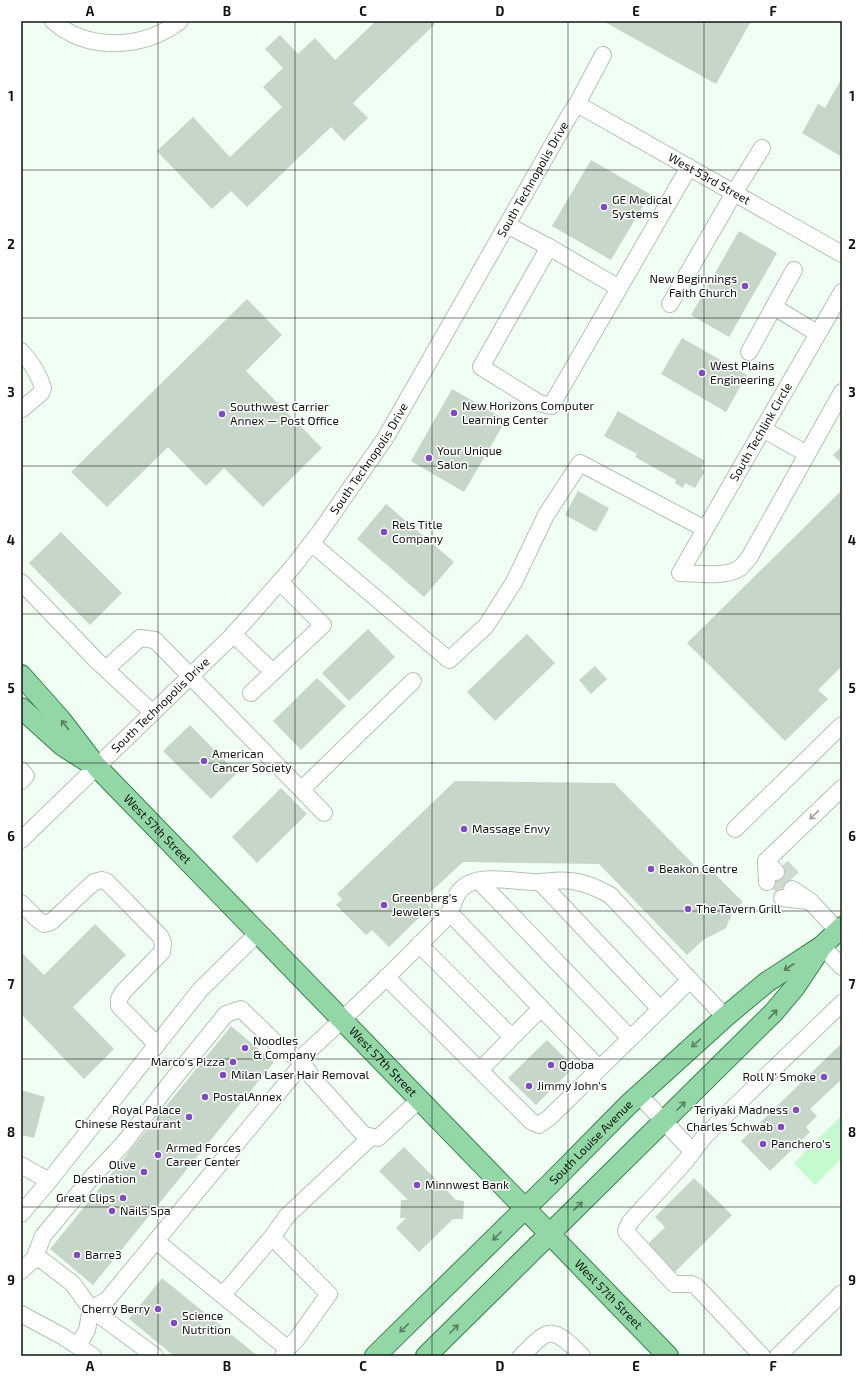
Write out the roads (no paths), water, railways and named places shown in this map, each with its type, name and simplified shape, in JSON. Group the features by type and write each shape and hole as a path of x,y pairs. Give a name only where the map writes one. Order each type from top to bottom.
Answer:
{"main road":[{"name":"West 57th Street","path":"21,675 61,720 97,767 257,934 668,1356"},
{"name":"West 57th Street","path":"21,708 63,746 97,767"},
{"name":"South Louise Avenue","path":"426,1356 774,1012 795,987 822,946 840,928"},
{"name":"South Louise Avenue","path":"375,1356 639,1095 725,1017 779,973 822,946"}],"street":[{"path":"53,21 67,32 87,40 94,42 124,43 138,41 163,32 180,21"},
{"name":"South Technopolis Drive","path":"21,840 234,634 280,582 311,543 386,437 577,104 603,55"},
{"name":"West 53rd Street","path":"577,104 842,254"},
{"path":"670,304 734,192 762,148"},
{"path":"549,247 481,367 538,403 552,406 689,167"},
{"path":"507,225 549,247 620,288"},
{"path":"749,352 794,270"},
{"name":"South Techlink Circle","path":"807,454 749,558 739,568 729,573 680,573 817,333 838,309 842,292"},
{"path":"774,307 817,333"},
{"path":"21,351 29,359 40,377 43,388 40,393 21,410"},
{"path":"763,428 807,454 842,392"},
{"path":"311,543 449,660 486,626 514,582 546,515 580,463 705,529"},
{"path":"21,582 106,669 153,713"},
{"path":"251,693 323,625 280,582"},
{"path":"234,634 273,672"},
{"path":"106,669 140,638 155,640 324,813"},
{"path":"302,789 413,681"},
{"path":"735,829 842,725"},
{"path":"21,770 26,776 21,781"},
{"path":"772,872 842,788"},
{"path":"21,903 44,924 51,922 94,882 102,880 108,882 160,936 163,943 162,952 123,992 119,999 119,1006 157,1045"},
{"path":"78,1346 87,1330 91,1309 107,1300 302,1061 447,917 457,893 468,884 479,881 500,880 540,882 555,880 576,882 594,886 610,895 725,1017"},
{"path":"479,881 630,1038"},
{"path":"540,882 660,1009"},
{"path":"790,891 810,901 840,928"},
{"path":"449,912 599,1068"},
{"path":"21,1214 49,1181 200,990 257,934"},
{"path":"419,944 512,1037"},
{"path":"822,946 842,967"},
{"path":"386,977 532,1122 539,1125 549,1118 690,980"},
{"path":"762,1356 696,1286 691,1284 674,1284 626,1231 634,1217 693,1152 704,1137 842,1003"},
{"path":"480,1070 541,1008"},
{"path":"21,1271 34,1259 43,1236 92,1177 124,1143 226,1014 241,1009 282,1049 302,1061 312,1077 364,1135 378,1138 419,1100"},
{"path":"639,1095 693,1152"},
{"path":"222,1295 272,1237 287,1216 371,1136"},
{"path":"21,1165 49,1181"},
{"path":"272,1237 329,1294 296,1340 284,1353"},
{"path":"156,1241 282,1344 284,1353"},
{"path":"34,1259 42,1260 73,1284 91,1309 155,1356"},
{"path":"778,1356 842,1293"},
{"path":"21,1314 62,1336 93,1356"},
{"path":"521,1356 545,1335 551,1334 561,1337 570,1343 582,1356"}],"tunnel":[{"path":"782,866 798,883"},
{"path":"772,876 787,893"}],"place":[{"name":"GE Medical Systems","path":"604,207"},
{"name":"New Beginnings Faith Church","path":"745,286"},
{"name":"West Plains Engineering","path":"702,373"},
{"name":"New Horizons Computer Learning Center","path":"454,413"},
{"name":"Southwest Carrier Annex — Post Office","path":"222,414"},
{"name":"Your Unique Salon","path":"429,458"},
{"name":"Rels Title Company","path":"384,532"},
{"name":"American Cancer Society","path":"204,761"},
{"name":"Massage Envy","path":"464,829"},
{"name":"Beakon Centre","path":"651,869"},
{"name":"Greenberg's Jewelers","path":"384,905"},
{"name":"The Tavern Grill","path":"688,909"},
{"name":"Noodles & Company","path":"245,1048"},
{"name":"Marco's Pizza","path":"233,1062"},
{"name":"Qdoba","path":"551,1065"},
{"name":"Milan Laser Hair Removal","path":"223,1075"},
{"name":"Roll N' Smoke","path":"824,1077"},
{"name":"Jimmy John's","path":"529,1086"},
{"name":"PostalAnnex","path":"205,1097"},
{"name":"Teriyaki Madness","path":"796,1110"},
{"name":"Royal Palace Chinese Restaurant","path":"189,1117"},
{"name":"Charles Schwab","path":"781,1127"},
{"name":"Panchero's","path":"763,1144"},
{"name":"Armed Forces Career Center","path":"158,1155"},
{"name":"Olive Destination","path":"144,1172"},
{"name":"Minnwest Bank","path":"417,1185"},
{"name":"Great Clips","path":"123,1198"},
{"name":"Nails Spa","path":"112,1211"},
{"name":"Barre3","path":"77,1255"},
{"name":"Cherry Berry","path":"158,1309"},
{"name":"Science Nutrition","path":"174,1323"}]}
